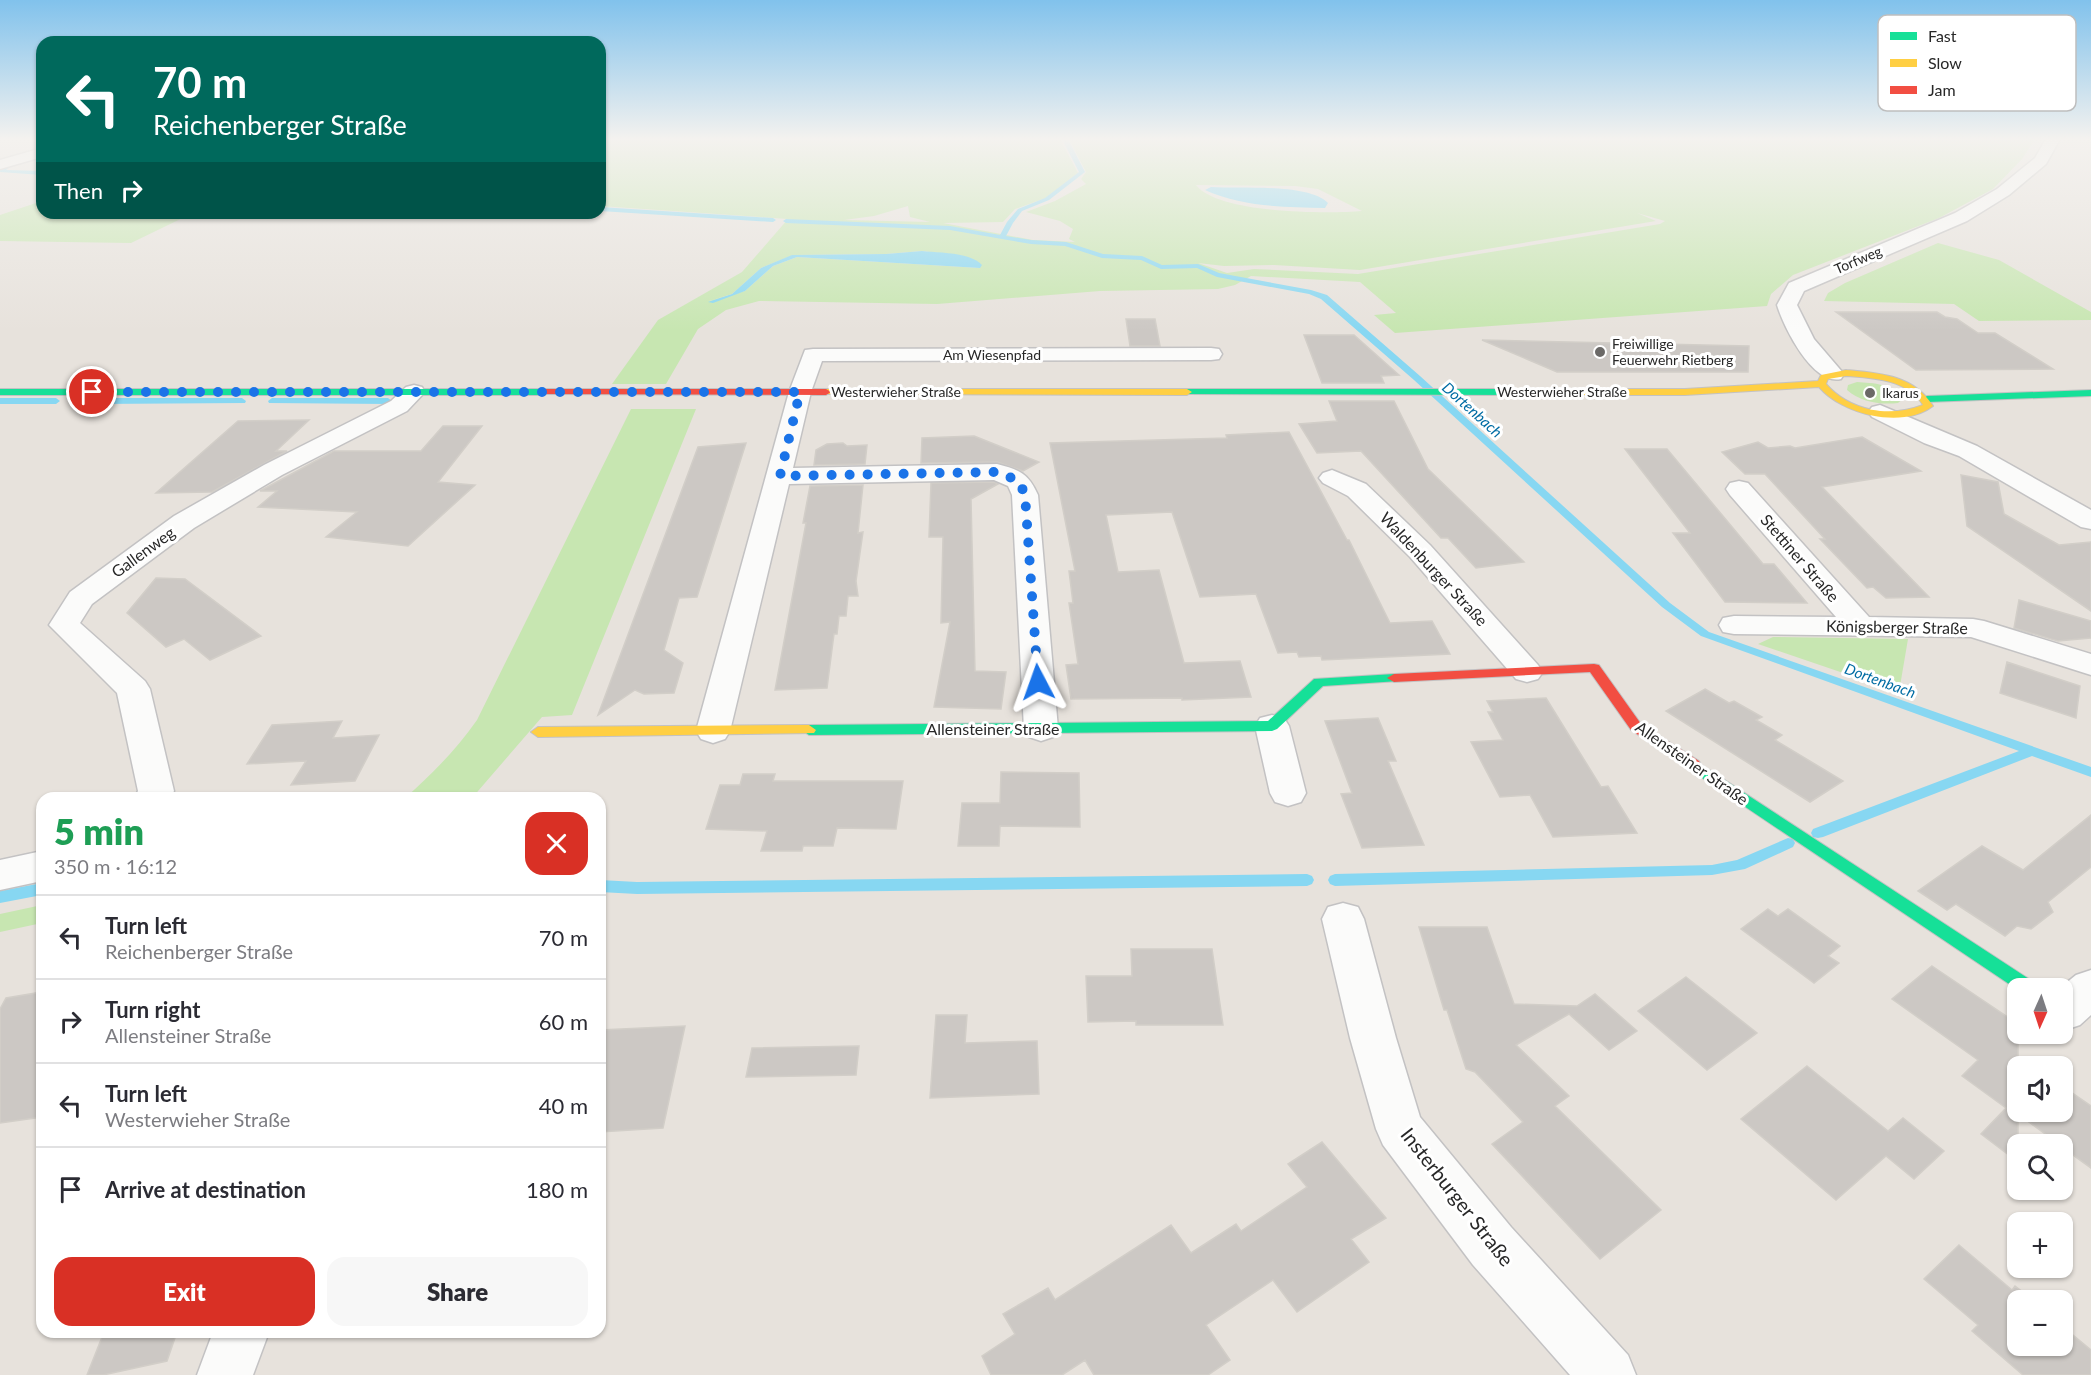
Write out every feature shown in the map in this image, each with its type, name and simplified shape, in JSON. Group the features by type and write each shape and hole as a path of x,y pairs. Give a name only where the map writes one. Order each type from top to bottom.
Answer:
{"main road":[{"name":"Westerwieher Straße","path":"1684,392 1872,375 1904,384"},
{"path":"1827,379 1827,394 1841,402"},
{"path":"1904,384 1924,405 2042,393"},
{"path":"1904,384 2042,393 2091,393"},
{"name":"Westerwieher Straße","path":"0,392 1684,392 1841,402 1880,412 1905,414 1924,405"},
{"name":"Allensteiner Straße","path":"538,732 1272,726 1319,682 1594,668 1636,728 2015,978"}],"street":[{"name":"Torfweg","path":"1827,379 1819,362 1791,319 1787,305 1796,287 1961,217 1984,203"},
{"path":"1804,339 1872,375"},
{"name":"Am Wiesenpfad","path":"800,392 813,355 1211,354"},
{"name":"Gallenweg","path":"156,792 133,689 64,626 81,598 184,522 273,470 399,406 414,392"},
{"path":"713,731 800,392"},
{"path":"1924,405 1927,418 1955,437 1968,450"},
{"path":"1880,412 1933,438 1968,450 2091,521"},
{"path":"780,476 997,472 1019,481 1025,495 1041,729"},
{"name":"Waldenburger Straße","path":"1332,478 1357,490 1420,550 1527,672"},
{"name":"Stettiner Straße","path":"1739,489 1860,626"},
{"name":"Königsberger Straße","path":"1734,625 1974,628 2091,665"},
{"path":"1272,726 1288,793"},
{"path":"0,875 36,867"},
{"name":"Insterburger Straße","path":"1343,919 1373,1038 1400,1129 1492,1246 1608,1375"},
{"path":"2073,1004 2091,988"},
{"path":"225,1375 239,1338"}],"green space":[{"path":"36,203 36,219 181,219 131,243 0,241 0,215"},
{"path":"606,203 1031,203 1015,209 1003,222 943,223 1033,240 1075,242 1069,239 1073,229 1060,221 1026,212 1049,203 1231,203 1274,210 1325,212 1362,211 1346,203 1967,203 1939,218 1793,275 1771,294 1767,306 1395,333 1374,315 1396,313 1360,282 1251,276 1235,285 1218,289 1100,291 937,304 759,301 726,310 698,329 666,384 612,384 658,320 742,272 788,219 606,206","holes":["908,206 910,217 930,222 844,220 874,216","1637,213 1665,221 1660,224 1358,274 1254,269 1227,273 1198,263 1224,266 1274,265 1360,270 1656,221","922,251 963,256 980,268 797,257 773,266 745,291 709,301 732,294 761,268 793,255 886,254"]},
{"path":"1938,243 1999,260 2091,312 2091,320 1979,321 1954,304 1824,301 1828,293 1845,283"},
{"path":"1857,382 1889,387 1903,399 1891,404 1864,400 1847,390 1848,385"},
{"path":"631,409 696,409 572,715 542,717 477,792 412,792 443,761 477,720"},
{"path":"1773,637 1908,639 1899,692 1758,644"},
{"path":"36,906 36,924 0,932 0,914"}],"water":[{"path":"1250,203 1328,203 1325,208"},
{"path":"922,251 962,255 982,265 980,268 797,257 773,266 745,291 713,303 708,302 732,294 761,268 792,255 886,254"}],"building":[{"path":"1836,312 1937,312 1945,317 1957,319 1978,333 1995,333 2053,369 1916,370"},
{"path":"1126,319 1155,319 1160,346 1130,346"},
{"path":"1304,335 1354,335 1399,375 1381,376 1384,383 1322,383"},
{"path":"1482,340 1749,346 1748,372 1557,372"},
{"path":"1329,401 1394,401 1428,469 1524,562 1476,568 1448,538 1441,538 1361,451 1317,453 1299,424 1337,421"},
{"path":"309,420 276,451 287,451 212,492 156,493 238,421"},
{"path":"443,426 482,426 438,482 475,485 408,546 326,537 357,512 258,507 277,491 260,491 334,451 421,451"},
{"path":"1289,432 1349,540 1390,623 1432,621 1450,654 1322,660 1321,656 1299,657 1297,652 1278,653 1256,594 1200,597 1172,512 1106,515 1118,572 1159,570 1184,663 1240,661 1251,697 1182,700 1182,698 1071,699 1066,665 1078,664 1069,603 1073,603 1069,571 1075,571 1050,443 1227,438 1226,435"},
{"path":"974,436 1039,462 1023,471 997,462 921,463 922,438"},
{"path":"1862,437 1921,471 1822,487 1929,597 1886,598 1873,587 1867,588 1820,539 1825,539 1765,474 1745,474 1722,452 1758,442 1768,448 1790,446 1795,448"},
{"path":"746,443 697,597 679,598 664,650 683,663 674,693 644,694 635,690 598,715 698,447"},
{"path":"843,443 847,446 867,445 865,464 814,465 816,450 827,444"},
{"path":"1625,449 1667,449 1763,564 1774,564 1807,603 1725,602 1673,533 1690,533"},
{"path":"1961,475 1998,482 2004,514 2059,545 2091,542 2091,611 1967,526"},
{"path":"994,482 998,484 971,499 975,671 1006,672 1001,709 934,707 950,622 941,623 943,537 929,537 931,483"},
{"path":"863,485 858,533 863,532 856,581 858,596 848,596 846,616 839,616 837,634 834,634 827,688 775,690 806,523 803,523 810,486"},
{"path":"156,578 185,579 261,636 210,660 184,639 166,647 127,613"},
{"path":"2019,600 2091,621 2091,638 2058,641 2014,628"},
{"path":"2007,662 2080,686 2076,718 2000,693"},
{"path":"1705,689 1729,703 1734,701 1762,717 1756,720 1782,735 1775,740 1843,781 1810,802 1666,711"},
{"path":"1546,698 1601,787 1608,786 1637,833 1553,837 1530,795 1500,797 1471,742 1503,740 1488,712 1493,712 1487,701"},
{"path":"1378,718 1396,761 1388,761 1424,845 1362,848 1341,794 1352,793 1325,721"},
{"path":"342,721 333,738 379,735 355,781 291,785 306,761 247,764 272,725"},
{"path":"1001,772 1079,773 1080,827 1000,826 999,846 958,846 962,803 1000,803"},
{"path":"743,774 775,774 773,781 903,781 896,829 837,828 833,846 803,846 802,851 761,851 767,831 706,829 720,785 740,785"},
{"path":"2091,815 2091,867 2048,902 2053,912 2031,929 2017,926 2005,936 1956,904 1947,910 1918,891 1982,846 2023,870"},
{"path":"1768,909 1778,916 1788,909 1840,946 1828,956 1839,963 1814,983 1741,929"},
{"path":"1419,927 1487,927 1514,1004 1577,1006 1595,994 1637,1031 1609,1050 1569,1014 1516,1045 1569,1096 1555,1106 1661,1210 1600,1259 1492,1144 1523,1122 1475,1072 1466,1069 1447,1010 1444,1010"},
{"path":"1131,949 1212,949 1223,1025 1136,1025 1136,1021 1088,1022 1086,976 1132,976"},
{"path":"1932,966 2007,1017 2007,1044 2018,1044 2018,1056 2007,1056 2007,1122 2018,1122 2018,1134 2007,1134 2007,1154 1981,1134 2006,1108 1962,1076 1978,1060 1892,999"},
{"path":"1686,977 1757,1033 1707,1070 1638,1011"},
{"path":"36,993 36,1118 0,1123 0,1009 6,998"},
{"path":"936,1015 967,1015 965,1043 1037,1041 1039,1094 930,1098"},
{"path":"685,1026 663,1128 606,1132 606,1030"},
{"path":"859,1046 856,1075 746,1077 752,1048"},
{"path":"1807,1066 1888,1131 1903,1118 1944,1151 1914,1179 1886,1156 1836,1200 1741,1119"},
{"path":"2073,1094 2091,1106 2091,1168 2073,1155 2073,1134 2045,1134 2029,1122 2073,1122"},
{"path":"1322,1142 1386,1218 1351,1239 1369,1262 1297,1312 1273,1280 1206,1325 1230,1360 1208,1375 1094,1375 1085,1360 1062,1375 991,1375 982,1356 1015,1334 1003,1314 1048,1288 1055,1300 1171,1225 1191,1253 1236,1224 1241,1231 1307,1187 1288,1164"},
{"path":"1959,1245 2012,1290 2007,1290 2007,1356 2073,1356 2073,1335 2091,1350 2091,1375 2023,1375 1972,1331 1978,1325 1924,1279"},
{"path":"102,1338 175,1338 167,1361 103,1375 87,1375"}],"waterway":[{"path":"1002,237 1020,210 1037,203"},
{"name":"Dortenbach","path":"606,209 773,220"},
{"name":"Dortenbach","path":"786,221 950,228 1002,237"},
{"name":"Dortenbach","path":"1002,237 1031,242 1066,244 1102,256 1142,258 1161,267 1198,266 1217,275 1311,292 1324,297 1417,378 1666,605 1705,634 2091,772"},
{"path":"0,401 56,401"},
{"path":"96,401 242,401"},
{"path":"272,401 388,401"},
{"path":"1818,833 2031,751"},
{"path":"1335,880 1712,870 1740,865 1788,843"},
{"path":"606,886 637,888 1307,880"},
{"path":"0,897 36,890"}],"traffic: fast":[{"path":"0,392 541,392"},
{"path":"1187,392 1523,392"},
{"path":"1927,399 2091,393"},
{"path":"809,730 1272,726 1319,682 1394,678"},
{"path":"1694,765 2014,978"}],"traffic: slow":[{"path":"1846,373 1893,379 1904,383 1922,396 1928,406 1901,414 1870,412 1855,408 1830,394 1821,384 1824,377 1846,373"},
{"path":"1523,392 1685,392 1821,384"},
{"path":"826,392 1187,392"},
{"path":"538,732 809,730"}],"traffic: jam":[{"path":"541,392 826,392"},
{"path":"1394,678 1594,668 1636,727 1694,765"}],"place":[{"name":"Freiwillige Feuerwehr Rietberg","path":"1600,352"},
{"name":"Ikarus","path":"1870,393"}],"route":[{"path":"92,392 800,392 780,476 997,472 1019,481 1025,495 1038,682"}]}
